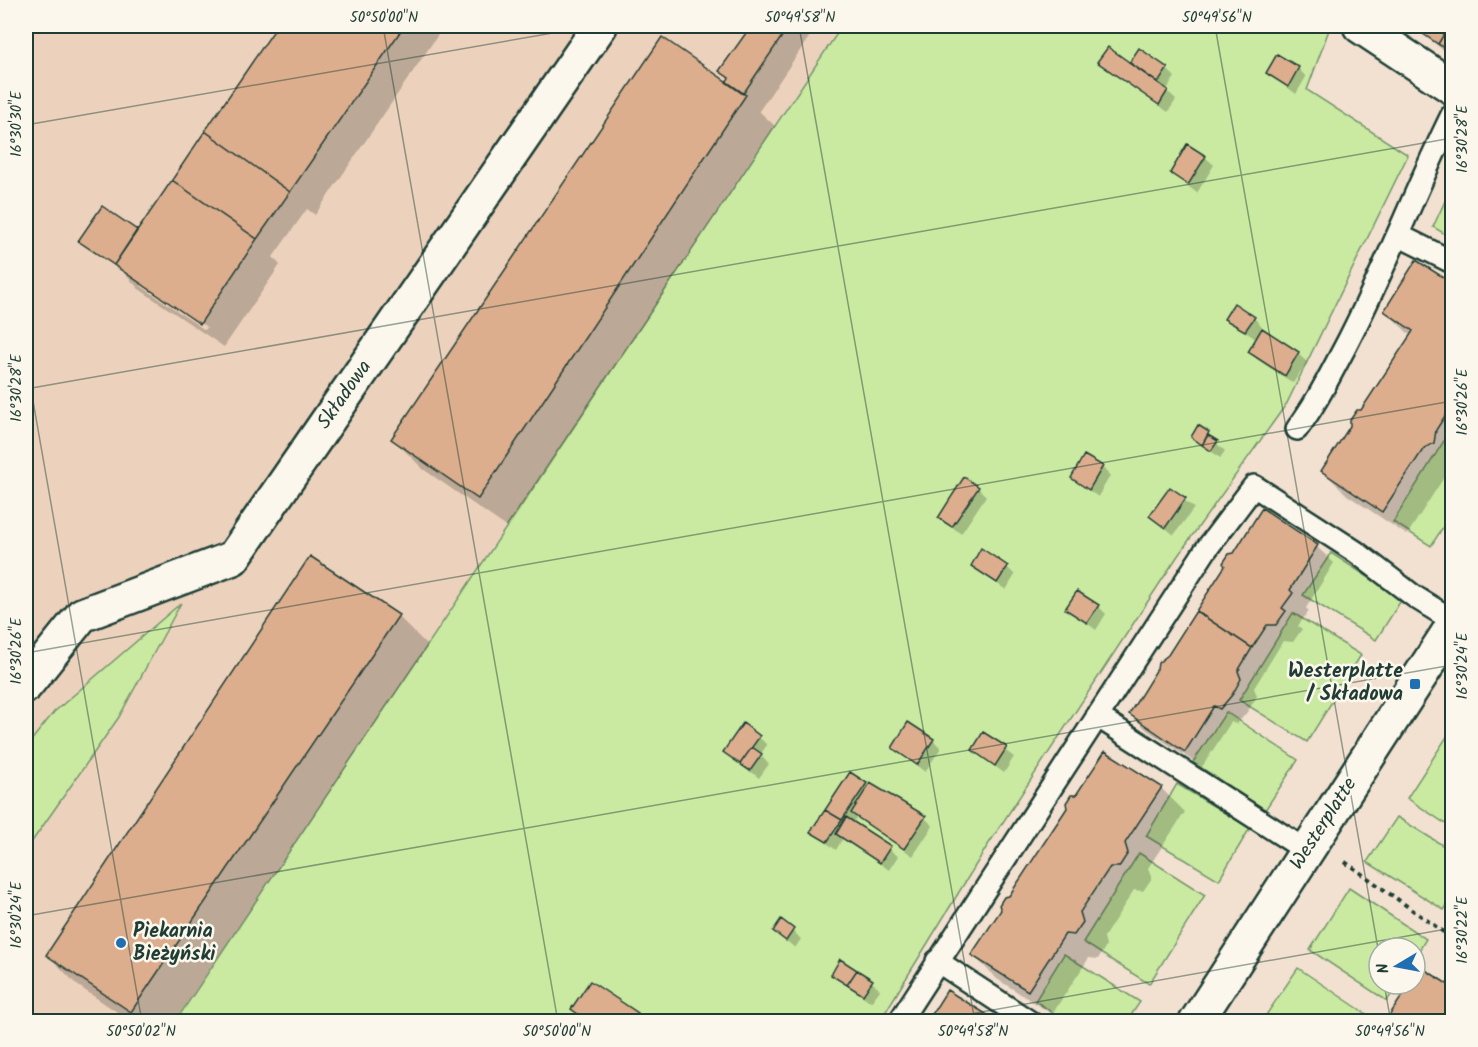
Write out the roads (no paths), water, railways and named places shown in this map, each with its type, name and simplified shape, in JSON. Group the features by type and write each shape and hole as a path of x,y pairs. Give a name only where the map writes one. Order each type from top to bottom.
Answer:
{"street":[{"name":"Składowa","path":"26,685 82,615 233,558 600,26"},
{"path":"1360,26 1452,87"},
{"name":"Westerplatte","path":"1196,1022 1452,627"}],"lane":[{"path":"1297,429 1314,407 1370,301 1422,175 1452,115"},
{"path":"1398,235 1452,262"},
{"path":"899,1022 1205,551 1254,486 1356,552 1415,597 1452,620"},
{"path":"1097,716 1311,845"},
{"path":"937,961 1030,1022"}],"place":[{"name":"Westerplatte / Składowa","path":"1415,684"},
{"name":"Piekarnia Bieżyński","path":"121,943"}]}
